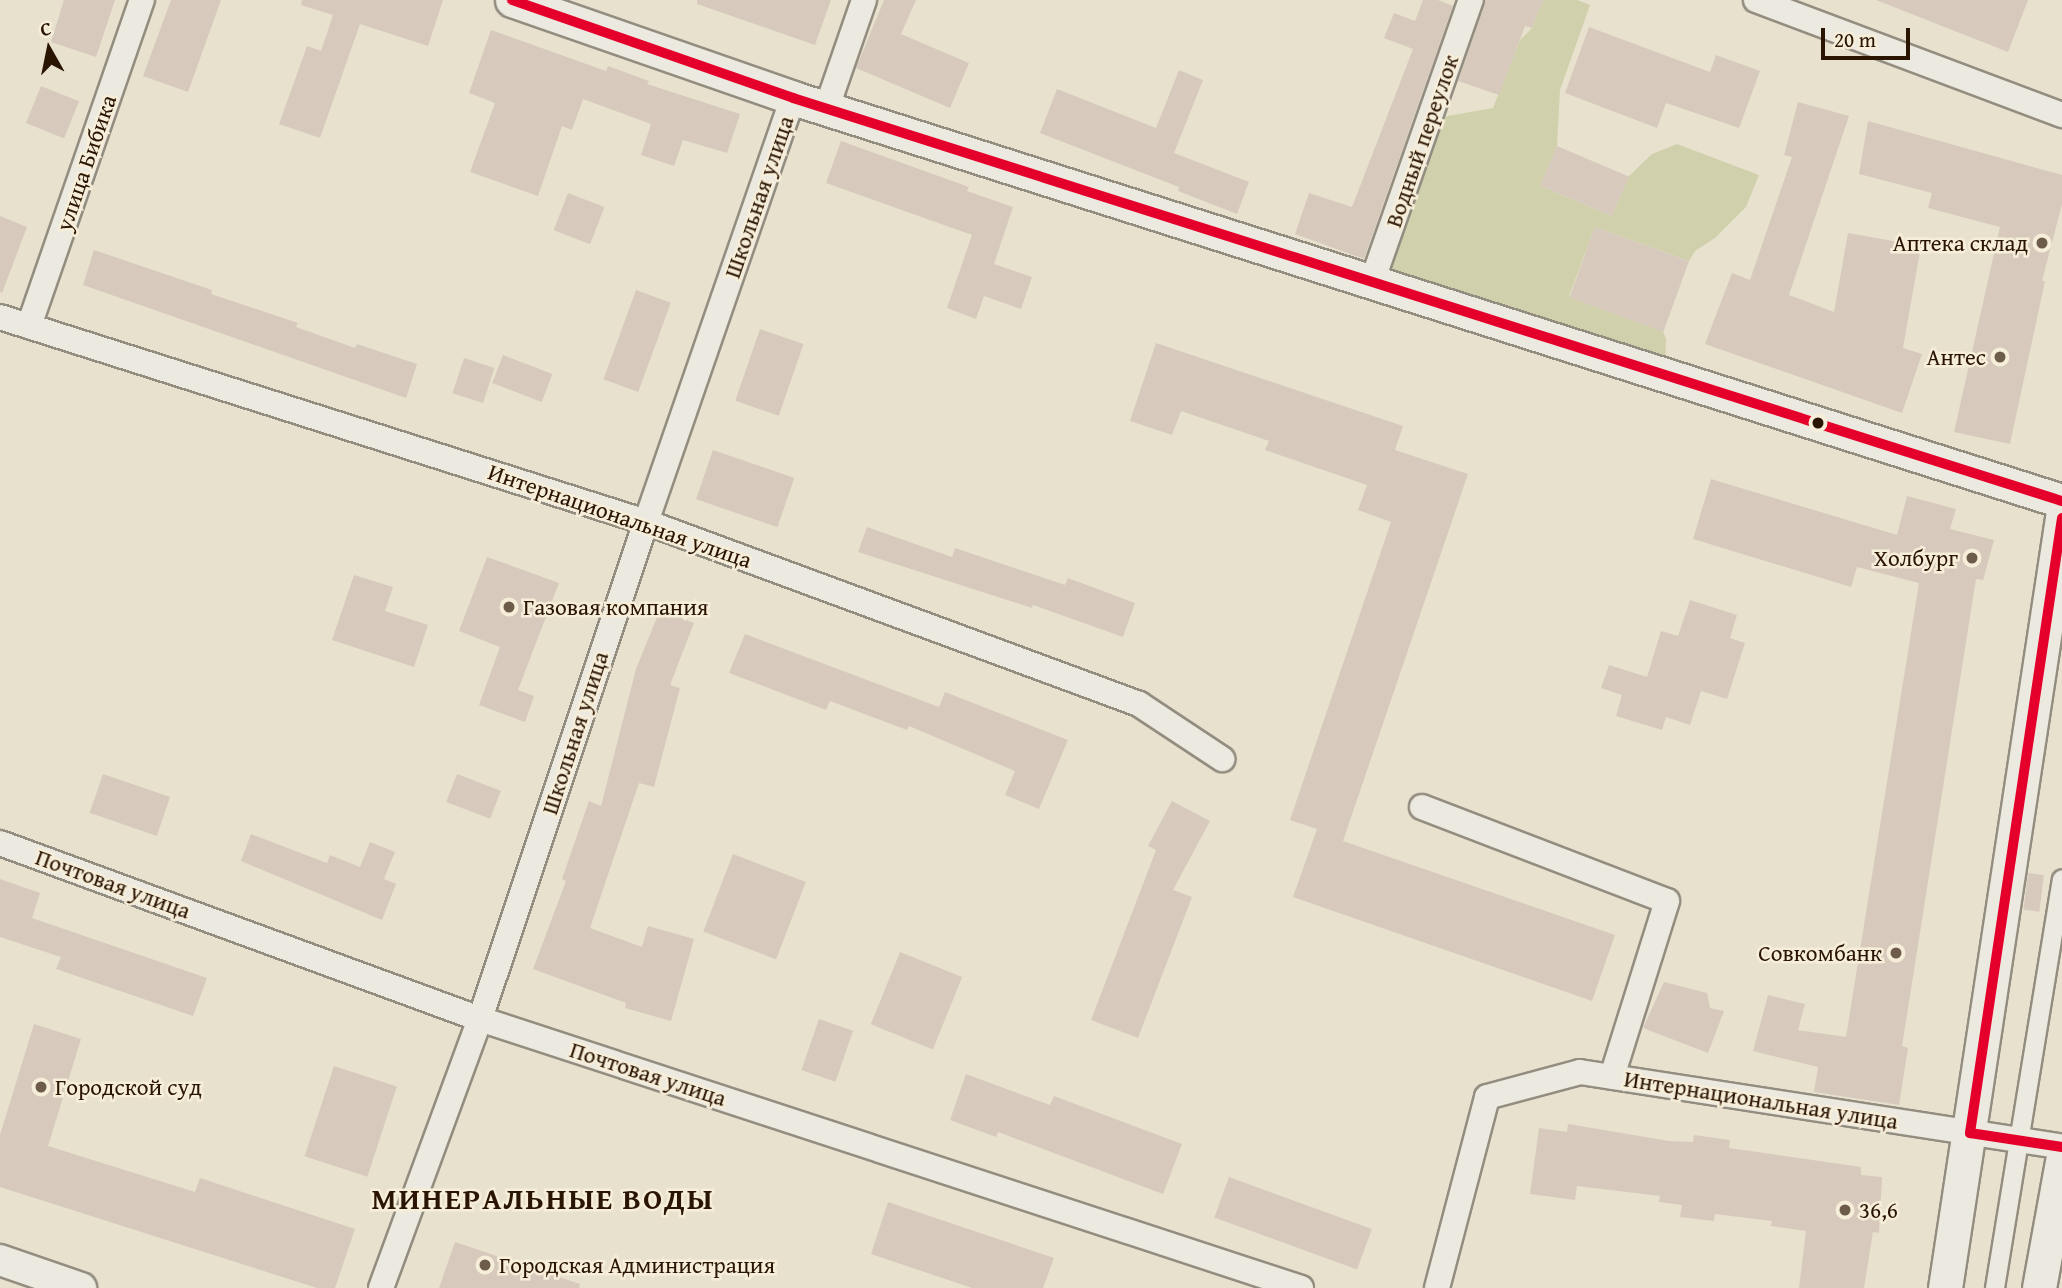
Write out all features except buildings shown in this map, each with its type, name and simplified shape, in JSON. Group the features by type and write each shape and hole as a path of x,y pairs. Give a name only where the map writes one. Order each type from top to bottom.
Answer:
{"main road":[{"path":"512,0 793,98 2062,500"},
{"path":"1945,1288 2062,518"},
{"path":"2039,1288 2062,1161"}],"street":[{"name":"улица Бибика","path":"29,327 142,0"},
{"name":"Школьная улица","path":"827,107 864,0"},
{"name":"Водный переулок","path":"1372,282 1471,0"},
{"path":"1756,0 2062,115"},
{"name":"Школьная улица","path":"381,1288 480,1019 646,522 793,98"},
{"name":"Интернациональная улица","path":"0,317 646,522 1139,704 1222,759"},
{"name":"Интернациональная улица","path":"1422,807 1667,901 1612,1077 2062,1147"},
{"name":"Почтовая улица","path":"0,843 480,1019 1301,1288"},
{"path":"1995,1288 2062,879"},
{"path":"1437,1288 1487,1097 1580,1072 1612,1077"},
{"path":"0,1260 81,1288"}],"green space":[{"path":"1543,0 1577,0 1590,5 1560,90 1557,146 1541,186 1612,216 1629,176 1652,154 1677,144 1759,175 1746,207 1715,238 1695,251 1689,261 1595,227 1569,296 1663,331 1666,339 1665,366 1378,278 1436,118 1493,108 1520,40 1532,28"}],"transit line":[{"path":"512,0 793,98 2062,501"},
{"path":"2062,518 1970,1133 2062,1147"}],"place":[{"name":"Аптека склад","path":"2042,243"},
{"name":"Антес","path":"2000,357"},
{"name":"Холбург","path":"1972,558"},
{"name":"Газовая компания","path":"509,607"},
{"name":"Совкомбанк","path":"1896,953"},
{"name":"Городской суд","path":"41,1087"},
{"name":"36,6","path":"1845,1210"},
{"name":"Городская Администрация","path":"485,1265"}],"district":[{"name":"МИНЕРАЛЬНЫЕ ВОДЫ","path":"543,1198"}]}
